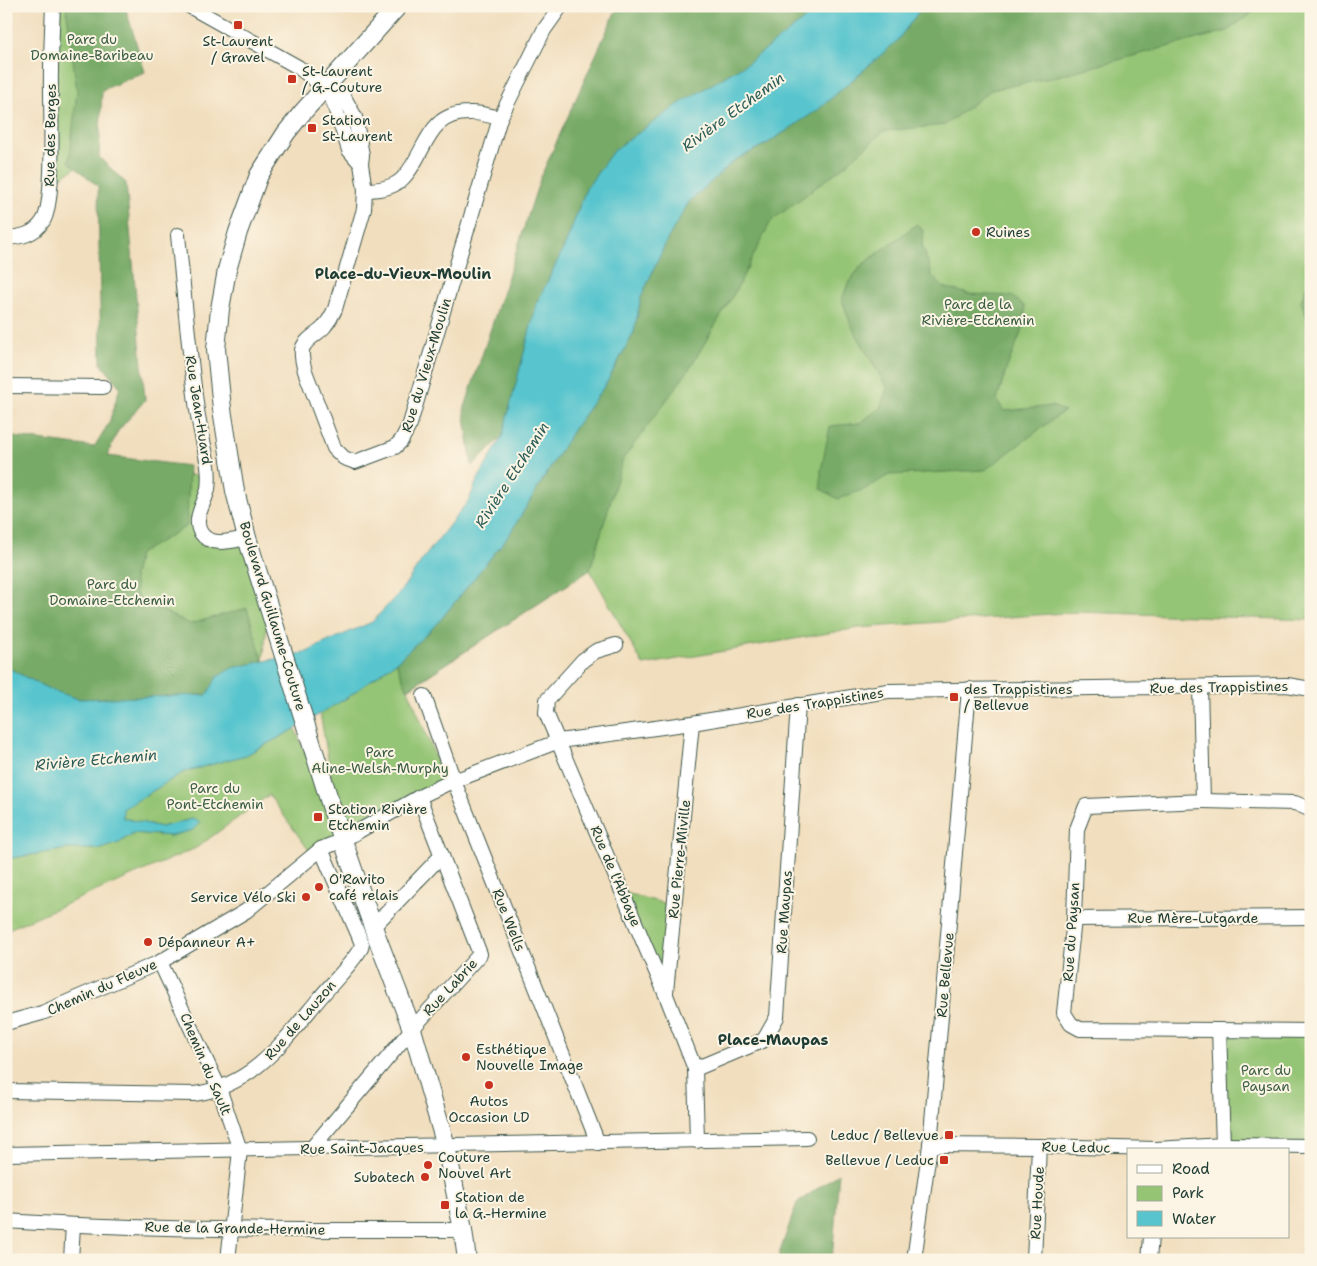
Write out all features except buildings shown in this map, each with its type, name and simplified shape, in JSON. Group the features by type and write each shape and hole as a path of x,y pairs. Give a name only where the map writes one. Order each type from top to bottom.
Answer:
{"main road":[{"name":"Boulevard Guillaume-Couture","path":"398,6 286,133 259,175 238,232 227,270 220,309 216,349 222,409 235,491 267,602 342,840 412,1029 446,1146 463,1230 467,1260"}],"street":[{"name":"Rue des Berges","path":"6,238 22,237 34,231 43,221 48,211 54,6"},
{"name":"Rue du Vieux-Moulin","path":"196,8 298,67 324,88 344,97 352,110 361,143 361,164 365,190 364,209 335,309 330,319 305,344 302,352 305,371 334,448 344,458 355,462 395,447 406,434 500,118 544,30 561,6"},
{"path":"365,190 375,190 395,184 404,178 428,134 445,119 456,114 472,112 500,118"},
{"name":"Rue Jean-Huard","path":"178,235 188,337 209,478 206,495 198,515 198,525 204,536 214,542 248,538"},
{"path":"6,386 103,387"},
{"name":"Rue de l'Abbaye","path":"616,645 596,651 583,660 547,700 546,713 666,995 695,1070 697,1141"},
{"name":"Rue des Trappistines","path":"342,840 419,796 559,741 692,723 888,691 1287,685 1311,689"},
{"path":"1200,687 1202,800"},
{"name":"Rue Bellevue","path":"914,1260 930,1146 969,690"},
{"name":"Rue Wells","path":"424,696 454,781 598,1143"},
{"name":"Rue Maupas","path":"695,1070 764,1040 777,1017 798,705"},
{"name":"Rue Pierre-Miville","path":"666,995 692,723"},
{"name":"Rue Labrie","path":"311,1149 412,1029 480,954 419,796"},
{"name":"Rue du Paysan","path":"1311,810 1295,803 1202,800 1086,806 1077,829 1074,919 1064,1013 1070,1024 1080,1029 1311,1030"},
{"name":"Chemin du Fleuve","path":"6,1023 42,1013 160,962 246,912 321,849 342,840"},
{"name":"Rue de Lauzon","path":"6,1091 194,1094 220,1088 251,1072 266,1060 361,948 362,944 358,934 321,849"},
{"path":"373,926 442,855"},
{"name":"Rue Mère-Lutgarde","path":"1074,919 1311,917"},
{"name":"Chemin du Sault","path":"160,962 220,1088 240,1150 228,1260"},
{"path":"1219,1030 1223,1145"},
{"name":"Rue Saint-Jacques","path":"6,1154 807,1138"},
{"name":"Rue Leduc","path":"1173,1148 1223,1145 1311,1146"},
{"name":"Rue Leduc","path":"930,1146 1127,1148"},
{"name":"Rue Houde","path":"1034,1260 1040,1146"},
{"name":"Rue de la Grande-Hermine","path":"6,1221 231,1230 463,1230"},
{"path":"71,1260 73,1225"},
{"path":"1149,1260 1151,1238"}],"green space":[{"name":"Parc du Domaine-Baribeau","path":"53,6 121,6 98,89 96,155 50,184"},
{"name":"Parc du Domaine-Etchemin","path":"66,6 125,6 145,72 102,90 99,157 126,183 145,400 118,431 107,456 189,466 187,526 139,554 134,576 137,596 190,624 247,608 263,661 207,695 79,699 51,690 6,667 6,436 94,447 109,423 120,387 101,364 98,186 69,162 77,91"},
{"path":"618,6 817,6 801,23 749,62 679,104 613,151 586,189 566,243 537,303 502,437 472,466 464,410 541,176"},
{"name":"Parc de la Rivière-Etchemin","path":"879,6 1311,6 1311,620 1078,612 858,628 643,665 590,570 408,689 446,784 313,856 269,795 196,848 6,930 6,859 67,849 101,849 119,843 133,833 171,836 192,819 161,827 123,818 122,809 184,772 246,755 295,729 342,838 320,713 348,697 396,662"},
{"path":"923,6 1262,6 1227,31 1050,78 991,90 945,125 884,131 843,167 771,221 735,292 688,371 623,459 590,570 407,689 396,662 437,624 509,535 575,427 606,384 634,333 641,297 668,238 689,202 735,160 768,143 819,109 897,41"},
{"path":"917,224 923,231 922,244 932,276 943,287 969,294 1012,296 1025,307 1025,323 1007,367 997,400 1004,411 1052,406 1064,411 985,470 889,475 865,489 838,499 821,489 821,471 830,426 860,423 880,408 887,388 851,325 842,300 848,283 862,265"},
{"path":"1311,275 1311,330 1301,301"},
{"path":"6,445 209,478 197,520 215,542 245,531 269,608 263,661 247,665 207,695"},
{"path":"622,892 674,906 666,995"},
{"name":"Parc du Paysan","path":"1219,1030 1311,1031 1311,1146 1223,1145"},
{"path":"839,1173 832,1260 777,1260 797,1203"}],"water":[{"name":"Rivière Etchemin","path":"817,6 923,6 897,41 819,109 768,143 735,160 689,202 668,238 641,297 634,332 606,384 575,427 509,535 437,624 396,662 348,697 295,729 246,755 184,772 123,809 123,818 161,827 192,819 200,822 193,830 171,836 133,833 119,843 101,849 67,849 6,859 6,667 51,690 79,699 207,695 217,677 232,668 307,652 372,622 400,592 422,560 469,500 476,483 502,437 537,303 566,243 586,189 613,151 679,104 749,62 800,23"}],"place":[{"name":"St-Laurent / Gravel","path":"238,25"},
{"name":"St-Laurent / G.-Couture","path":"292,79"},
{"name":"Station St-Laurent","path":"312,128"},
{"name":"Ruines","path":"976,232"},
{"name":"des Trappistines / Bellevue","path":"954,697"},
{"name":"Station Rivière Etchemin","path":"318,817"},
{"name":"O'Ravito café relais","path":"319,887"},
{"name":"Service Vélo Ski","path":"306,897"},
{"name":"Dépanneur A+","path":"148,942"},
{"name":"Esthétique Nouvelle Image","path":"466,1057"},
{"name":"Autos Occasion LD","path":"489,1085"},
{"name":"Leduc / Bellevue","path":"949,1135"},
{"name":"Bellevue / Leduc","path":"944,1160"},
{"name":"Couture Nouvel Art","path":"428,1165"},
{"name":"Subatech","path":"425,1177"},
{"name":"Station de la G.-Hermine","path":"445,1205"}],"district":[{"name":"Place-du-Vieux-Moulin","path":"403,274"},
{"name":"Place-Maupas","path":"773,1040"}],"park label":[{"name":"Parc Aline-Welsh-Murphy","path":"380,760"},
{"name":"Parc du Pont-Etchemin","path":"215,796"}]}
